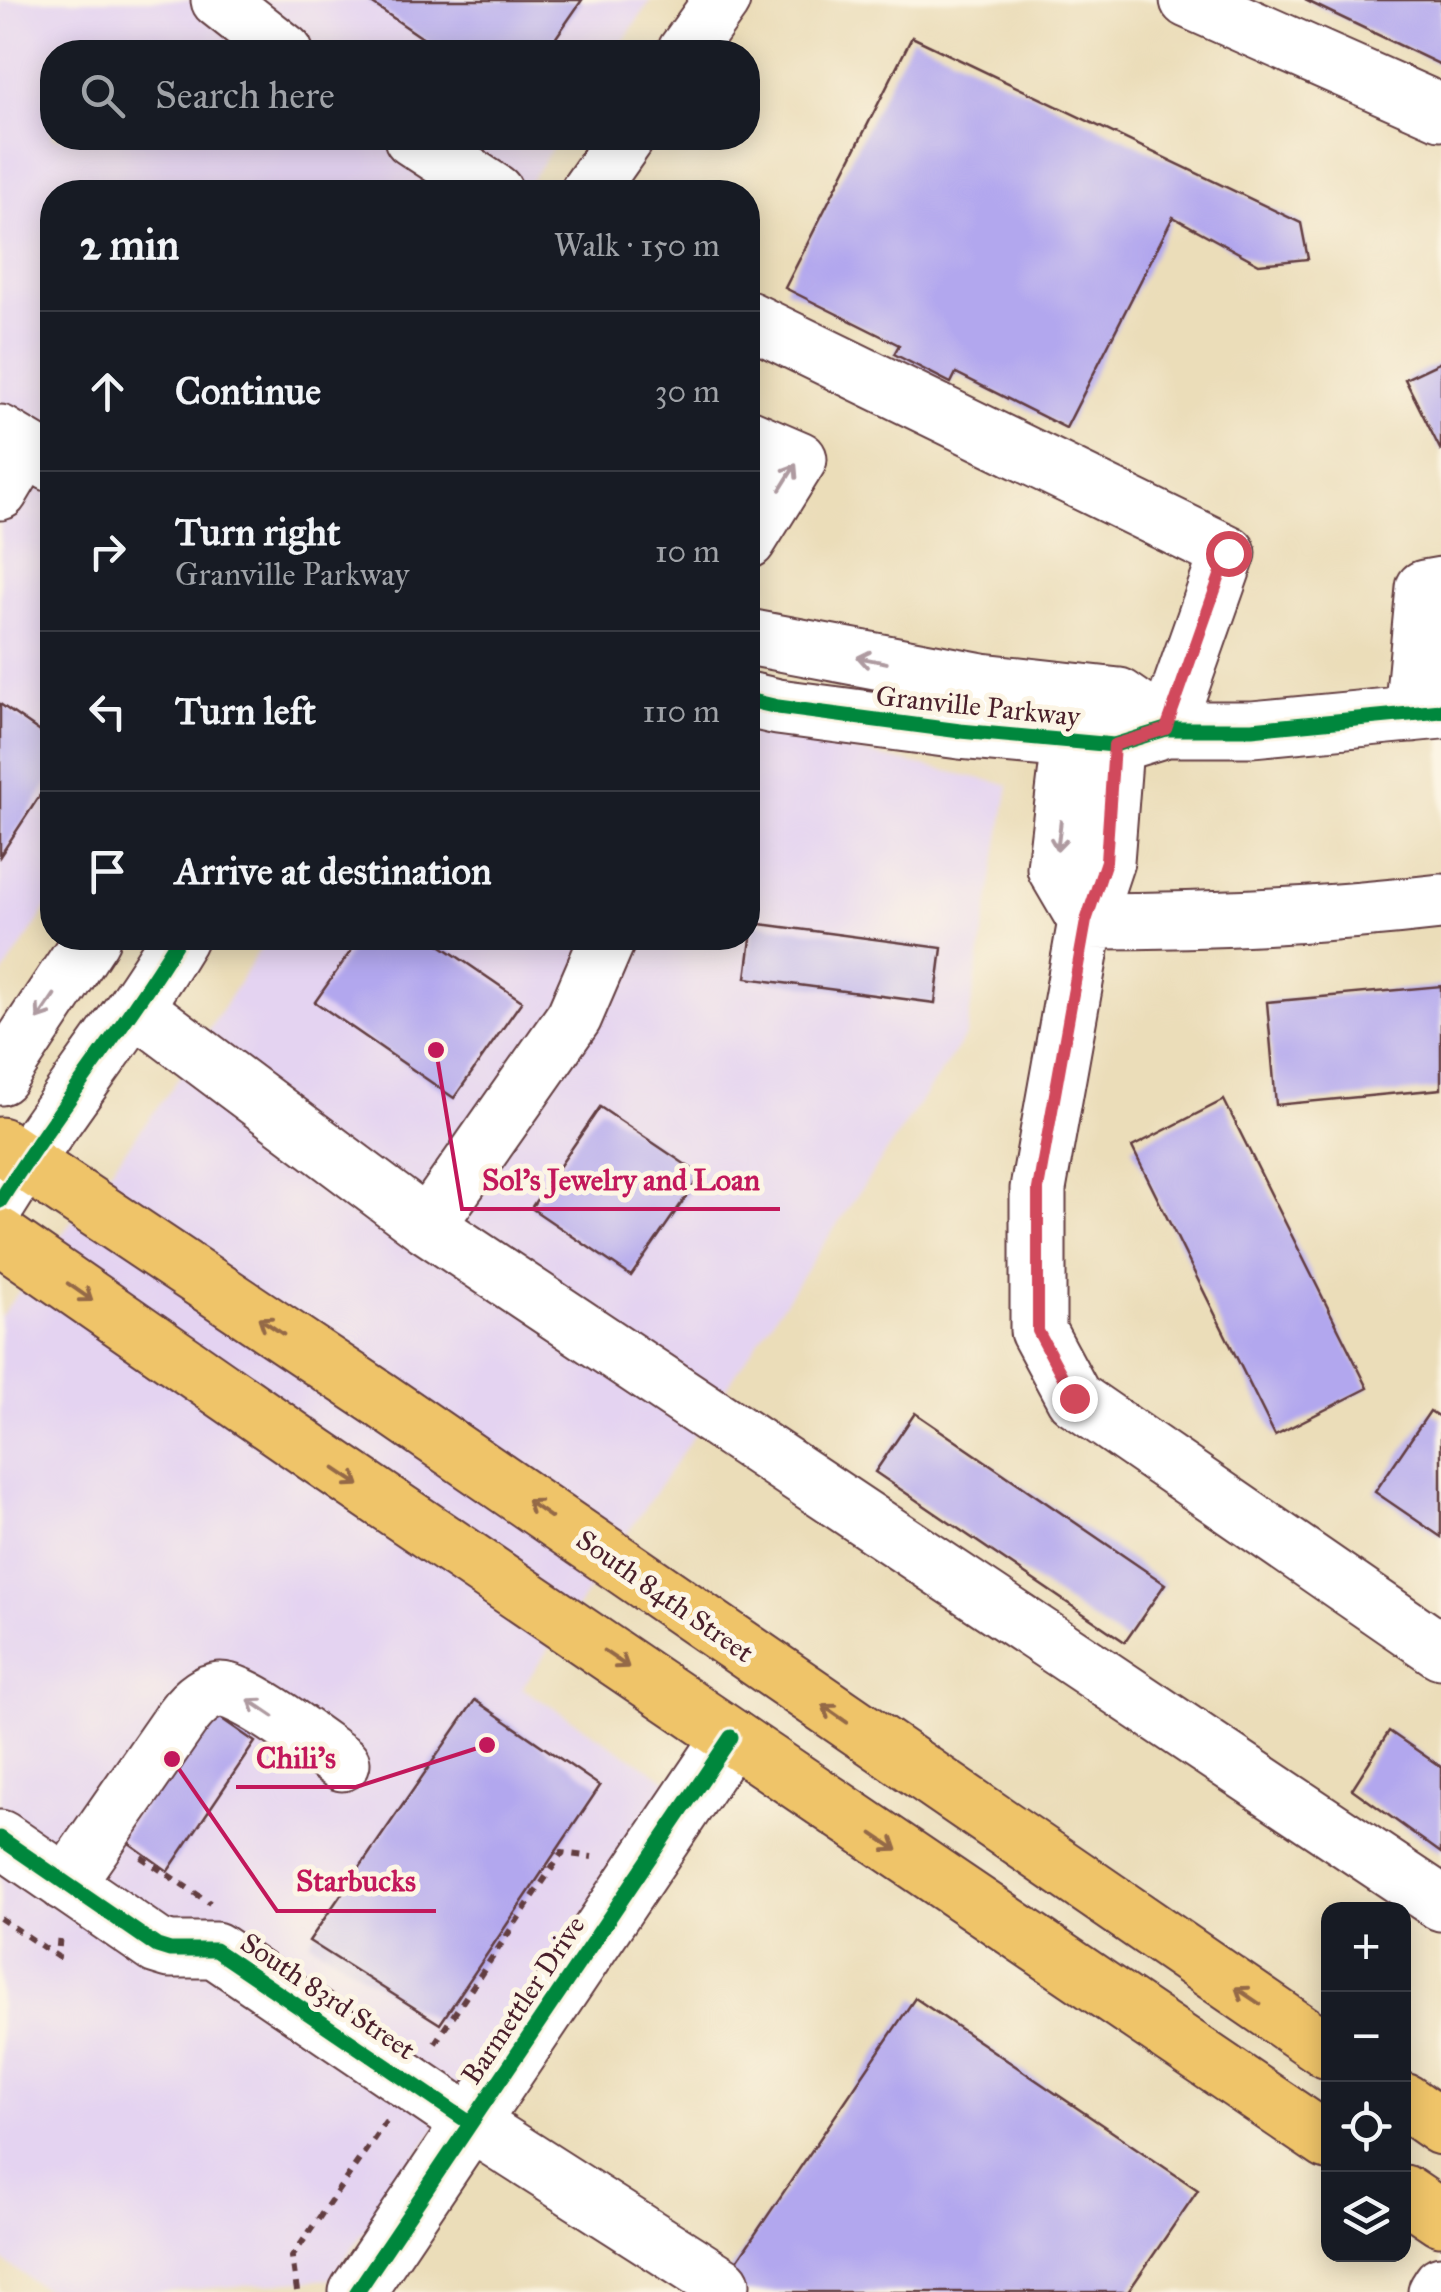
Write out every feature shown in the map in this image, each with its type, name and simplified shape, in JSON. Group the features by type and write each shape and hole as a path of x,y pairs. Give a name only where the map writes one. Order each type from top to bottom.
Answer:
{"main road":[{"name":"South 84th Street","path":"8,1169 378,1398 1321,2046"},
{"path":"0,1236 316,1456 1321,2137"},
{"path":"1411,2107 1441,2127"},
{"path":"1411,2198 1441,2218"}],"street":[{"path":"219,0 271,40"},
{"path":"694,40 722,0"},
{"path":"1188,0 1441,112"},
{"path":"431,150 477,180"},
{"path":"596,180 618,150"},
{"path":"760,325 1228,553 1166,729 1252,729 1427,712 1424,588 1441,585"},
{"path":"760,442 799,460 760,523"},
{"name":"Granville Parkway","path":"760,639 956,676 1095,719 1166,729"},
{"path":"946,730 956,676"},
{"name":"Granville Parkway","path":"760,703 946,730 1095,719"},
{"path":"1095,719 1055,868 1086,921 1038,1189 1038,1331 1074,1398 1441,1651"},
{"path":"1086,921 1212,921 1441,902"},
{"path":"0,1077 84,950"},
{"path":"8,1169 136,1008 172,950"},
{"path":"427,1226 574,1017 603,950"},
{"path":"136,1008 427,1226 1441,1903"},
{"path":"63,1906 182,1717 200,1697 220,1690 243,1696 342,1763"},
{"name":"Barmettler Drive","path":"357,2292 730,1736"},
{"name":"South 83rd Street","path":"0,1838 63,1906 170,1950 215,1950 470,2123 722,2284"},
{"path":"1436,2292 1441,2284"}],"path":[{"path":"131,1851 223,1910"},
{"path":"428,2058 562,1852 592,1857"},
{"path":"0,1918 58,1957 63,1906"},
{"path":"297,2290 292,2257 390,2115"}],"shaded area":[{"path":"0,0 651,0 624,40 40,40 40,150 551,150 531,180 40,180 40,918 0,979"},
{"path":"760,730 1009,785 966,1035 522,1688 675,1785 331,2279 159,2292 48,2292 0,2258 0,1317 172,1088 259,950 760,950"}],"building":[{"path":"367,0 582,0 554,40 425,40"},
{"path":"1305,0 1441,0 1441,65"},
{"path":"912,37 1301,223 1308,259 1259,264 1173,217 1066,428 956,373 951,383 894,354 899,345 785,288"},
{"path":"1441,362 1441,451 1405,379"},
{"path":"0,704 40,732 40,795 0,856"},
{"path":"760,924 942,948 935,1003 746,978 750,950 760,950"},
{"path":"352,950 448,950 522,1001 454,1098 315,1002"},
{"path":"1441,986 1441,1089 1276,1105 1267,1002"},
{"path":"1224,1100 1368,1388 1275,1435 1132,1147"},
{"path":"600,1107 701,1175 631,1276 531,1208"},
{"path":"1430,1411 1441,1418 1441,1537 1375,1492"},
{"path":"915,1413 1165,1584 1125,1642 875,1472"},
{"path":"475,1700 600,1786 440,2024 309,1941"},
{"path":"209,1710 255,1742 168,1871 122,1838"},
{"path":"1389,1731 1441,1767 1441,1853 1352,1789"},
{"path":"915,1998 1198,2190 1128,2292 716,2292"}],"cycle path":[{"path":"760,703 960,731 1114,745 1166,729 1252,729 1441,711"},
{"path":"0,1201 171,950"},
{"path":"357,2292 731,1737"},
{"path":"0,1838 157,1946 170,1950 215,1950 470,2123"}],"place":[{"name":"Sol's Jewelry and Loan","path":"436,1050"},
{"name":"Chili's","path":"487,1745"},
{"name":"Starbucks","path":"172,1759"}],"route":[{"path":"1074,1398 1038,1331 1038,1189 1086,921 1106,861 1114,745 1166,729 1228,553"}]}
